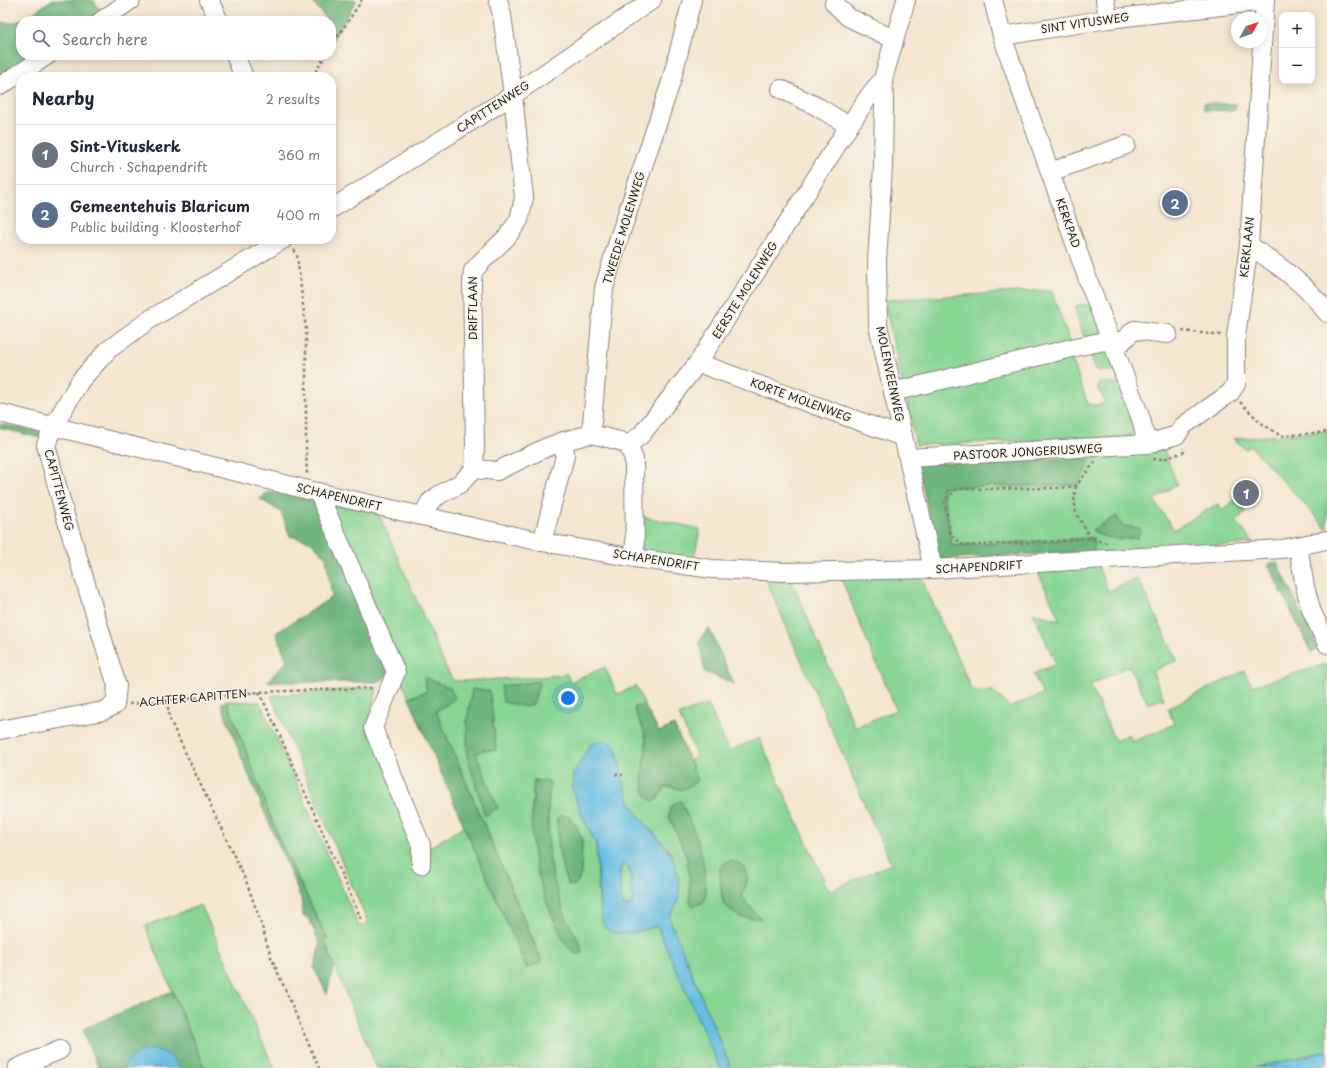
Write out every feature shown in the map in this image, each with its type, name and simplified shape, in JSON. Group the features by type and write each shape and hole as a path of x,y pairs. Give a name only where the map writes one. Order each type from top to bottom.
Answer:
{"street":[{"path":"108,16 131,0"},
{"path":"208,0 216,16"},
{"name":"DRIFTLAAN","path":"474,469 473,271 507,237 519,220 524,198 513,95 502,14 498,0"},
{"name":"CAPITTENWEG","path":"336,206 513,95 652,0"},
{"name":"TWEEDE MOLENWEG","path":"591,434 604,288 671,82 692,0"},
{"path":"836,0 834,3 848,17 893,39"},
{"name":"EERSTE MOLENWEG","path":"628,445 641,434 698,363 849,126 882,79 906,0"},
{"name":"KERKPAD","path":"993,0 1002,36 1050,172 1110,340 1141,419 1148,452"},
{"path":"1105,0 1108,19"},
{"name":"SINT VITUSWEG","path":"1002,36 1108,19 1265,1"},
{"name":"KERKLAAN","path":"1230,393 1236,384 1236,336 1249,245 1265,1"},
{"path":"22,72 40,60"},
{"path":"237,60 242,72"},
{"path":"0,86 16,76"},
{"name":"MOLENVEENWEG","path":"882,79 884,100 883,167 877,261 878,326 933,569"},
{"path":"781,89 818,107 849,126"},
{"path":"1050,172 1126,145"},
{"name":"CAPITTENWEG","path":"115,705 117,686 65,515 46,445 53,427 80,381 108,350 149,320 280,244"},
{"path":"1249,245 1302,284 1319,302 1327,314"},
{"path":"893,392 1076,346 1110,340 1122,342 1134,330 1168,334"},
{"name":"KORTE MOLENWEG","path":"698,363 903,437"},
{"path":"1148,452 1177,435 1183,426 1230,393"},
{"name":"SCHAPENDRIFT","path":"0,413 313,491 422,516 542,542 635,558 712,569 786,572 933,569 1282,549 1327,540"},
{"path":"422,516 430,502 439,495 461,483 474,469 497,471 546,448 564,441 591,434 620,440 628,445 634,459 635,558"},
{"path":"542,542 565,456 564,441"},
{"name":"PASTOOR JONGERIUSWEG","path":"908,458 1148,452"},
{"path":"313,491 396,672 373,728 421,845 421,865"},
{"path":"1298,546 1305,587 1312,612 1327,644"},
{"path":"0,730 103,711 115,705"},
{"path":"17,1068 60,1050"}],"path":[{"path":"336,39 362,0"},
{"path":"315,72 323,60"},
{"path":"288,244 297,255 306,330 306,447 313,491"},
{"path":"1168,334 1179,331 1236,336"},
{"path":"1230,393 1261,423 1280,436 1327,432"},
{"path":"1148,452 1164,459 1184,452 1177,435"},
{"path":"1091,539 1076,513 1074,497 1076,486 1094,464 1102,463"},
{"path":"1076,486 1061,488 957,489 944,501 951,535 964,546 1091,539 1107,543 1115,542"},
{"name":"ACHTER CAPITTEN","path":"115,705 259,692 378,688 389,690"},
{"path":"259,692 362,921"},
{"path":"167,701 170,720 246,881 271,957 319,1068"},
{"path":"615,774 622,774"}],"green space":[{"path":"52,0 93,0 101,11 93,16 29,16"},
{"path":"311,0 357,0 336,34 336,16 324,16"},
{"path":"0,22 15,22 16,60 25,60 0,76"},
{"path":"1204,103 1237,104 1234,111 1204,110"},
{"path":"1051,290 1075,356 1071,357 1088,404 1100,405 1105,401 1098,389 1098,385 1101,383 1119,383 1123,387 1130,412 1132,424 1131,437 916,445 884,300"},
{"path":"1077,305 1093,305 1115,370 1097,370 1095,368 1076,314 1075,307"},
{"path":"0,424 43,432 40,438 0,428"},
{"path":"1327,431 1327,529 1251,446 1245,449 1234,439"},
{"path":"1163,447 1177,484 1154,500 1174,530 1217,504 1222,510 1236,499 1246,512 1235,521 1254,543 1117,554 1094,551 1092,538 952,546 942,487 1078,485 1090,460 1076,458"},
{"path":"1076,458 1090,460 1078,485 942,487 952,546 1093,538 1094,551 940,559 937,555 918,464"},
{"path":"267,492 316,501 392,671 379,682 267,682 287,661 276,633 332,597 326,557 310,541 290,536 281,512 260,499"},
{"path":"332,504 378,512 446,668 453,680 459,681 541,677 567,674 570,682 605,667 617,694 636,686 644,704 634,708 643,729 646,741 644,774 645,790 653,801 662,793 665,787 668,786 681,789 698,780 690,760 697,757 679,715 708,704 729,751 759,738 829,891 891,864 764,574 789,575 855,727 896,710 840,576 919,573 972,690 993,691 1010,707 1043,694 1033,674 1056,664 1033,613 1060,620 1036,568 1097,564 1108,591 1137,578 1177,660 1152,671 1164,699 1148,704 1129,666 1090,685 1115,741 1129,734 1132,742 1174,724 1168,708 1244,671 1252,686 1327,664 1327,1051 1254,1068 731,1068 669,918 678,894 677,875 671,853 661,840 644,823 635,810 626,791 617,753 587,750 573,774 573,790 581,813 596,844 599,901 606,928 618,933 632,933 657,926 720,1068 377,1068 325,944 327,938 279,839 227,701 260,702 359,927 368,923 271,696 377,687 370,719 424,851 464,826 527,968 542,961 436,711 449,703 424,677 427,691 409,698 338,529","holes":["473,689 496,750 483,750 476,754 467,721","534,780 550,782 548,834 549,851 555,886 566,919 581,946 569,948 558,928 542,888 534,846 532,803","669,816 706,886 690,894 689,870 686,855","557,818 582,839 581,874 568,885 561,860"]},
{"path":"640,516 700,529 694,559 645,554 638,547"},
{"path":"1117,516 1122,526 1140,528 1138,538 1108,538 1097,534 1092,530"},
{"path":"1277,562 1319,648 1311,652 1268,564"},
{"path":"709,628 734,684 705,672 699,641"},
{"path":"424,677 450,688 455,698 436,711 542,962 527,968 409,698 427,691"},
{"path":"540,681 533,704 525,707 503,702 501,686"},
{"path":"472,689 490,691 496,750 483,750 476,754 498,808 485,816 467,755 467,721"},
{"path":"227,701 279,839 327,938 324,939 334,965 327,994 314,968 320,944 309,919 303,916 301,898 242,759 221,703"},
{"path":"644,704 659,732 674,725 698,780 683,789 665,787 657,800 653,801 647,796 642,781 646,741 643,729 634,708"},
{"path":"534,780 550,782 548,821 550,860 555,885 567,920 582,949 582,953 577,955 567,946 556,925 545,897 534,858 532,823"},
{"path":"681,801 697,839 706,883 703,903 693,906 690,902 689,870 686,855 669,816 670,809 675,803"},
{"path":"561,815 569,817 577,827 582,839 581,874 578,882 574,886 568,884 561,860 557,818"},
{"path":"731,861 742,864 748,878 742,897 761,919 739,917 723,903 720,868 724,863"},
{"path":"624,864 630,873 633,901 630,906 624,906 620,898 620,867"},
{"path":"201,905 274,1068 205,1068 145,926"},
{"path":"172,991 205,1068 179,1068 170,1056 156,1050 126,1063 123,1068 99,1068 87,1043 83,1029"}],"water":[{"path":"603,740 612,743 617,753 623,784 631,803 640,818 672,855 679,881 679,896 669,918 731,1068 720,1068 657,926 631,933 616,933 605,928 601,919 596,844 581,813 573,790 573,774 590,745","holes":["624,864 630,873 633,901 630,906 624,906 620,898 620,867"]},
{"path":"149,1049 167,1054 177,1063 179,1068 123,1068 134,1056"},
{"path":"1327,1051 1327,1064 1310,1068 1254,1068"}],"place":[{"name":"Gemeentehuis Blaricum","path":"1175,203"},
{"name":"Sint-Vituskerk","path":"1246,493"}]}
